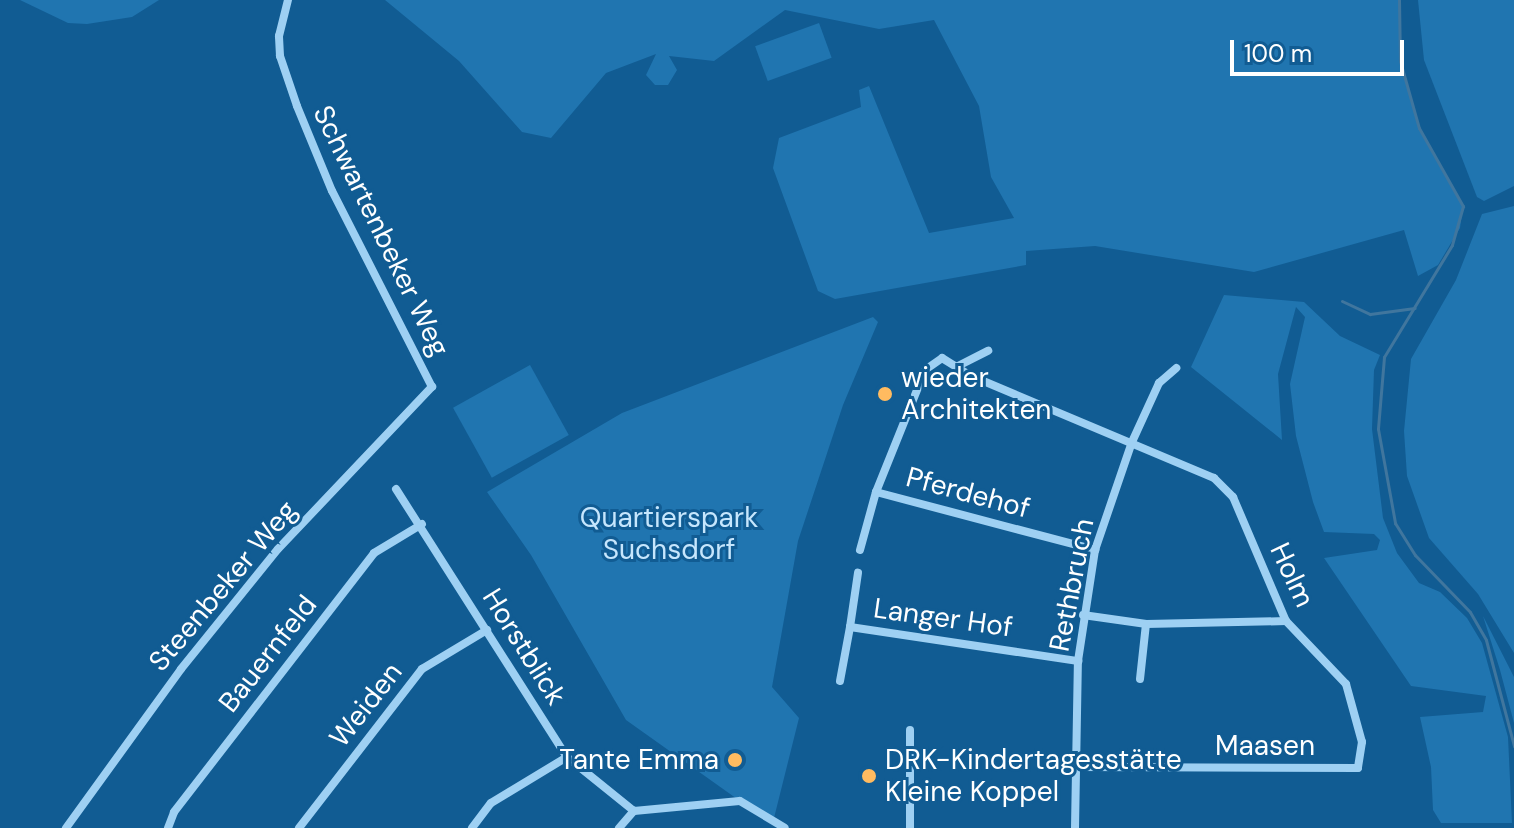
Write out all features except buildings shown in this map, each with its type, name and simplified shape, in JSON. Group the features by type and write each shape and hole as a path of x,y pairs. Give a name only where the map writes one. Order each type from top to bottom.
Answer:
{"street":[{"name":"Schwartenbeker Weg","path":"288,0 279,36 280,56 297,106 332,191 432,387"},
{"path":"958,366 988,351"},
{"name":"Pferdehof","path":"860,550 898,429 925,370 942,358 958,366"},
{"name":"Holm","path":"958,366 1214,478 1233,497 1286,621 1346,684 1362,742 1358,768"},
{"name":"Rethbruch","path":"1075,828 1078,661 1095,550 1132,442 1159,383 1176,368"},
{"name":"Steenbeker Weg","path":"66,828 181,669 278,549 432,387"},
{"name":"Horstblick","path":"396,489 422,524 567,757 634,811"},
{"name":"Pferdehof","path":"876,492 1095,550"},
{"name":"Bauernfeld","path":"168,828 174,812 374,553 422,524"},
{"name":"Langer Hof","path":"840,681 858,573"},
{"path":"1083,615 1146,624 1286,621"},
{"path":"1140,679 1146,624"},
{"name":"Langer Hof","path":"850,627 1078,661"},
{"name":"Weiden","path":"299,828 422,669 487,630"},
{"path":"910,730 910,828"},
{"path":"472,828 491,803 567,757"},
{"name":"Maasen","path":"1077,767 1358,768"},
{"path":"619,828 634,811 740,801 785,828"}],"green space":[{"path":"20,0 159,0 132,17 87,24 68,23"},
{"path":"385,0 1399,0 1400,61 1419,128 1463,206 1460,228 1438,265 1418,276 1404,230 1254,272 1095,246 1026,251 1026,265 835,299 818,291 773,168 779,138 861,107 859,90 869,86 929,233 1014,218 991,177 979,106 934,20 879,29 785,10 714,61 669,56 677,70 668,85 655,85 646,75 656,54 606,73 551,138 522,132 459,61"},
{"path":"1418,0 1514,0 1514,186 1484,201 1477,197 1424,60"},
{"path":"819,23 832,58 768,81 755,46"},
{"path":"1514,206 1514,653 1478,594 1429,538 1407,476 1404,431 1411,359 1456,280 1482,214"},
{"path":"1224,295 1304,302 1340,336 1380,355 1374,370 1372,429 1383,518 1397,553 1419,583 1440,592 1467,618 1482,643 1508,737 1512,823 1441,823 1433,810 1431,767 1420,717 1483,712 1486,696 1411,686 1324,558 1377,550 1380,540 1374,534 1324,532 1313,502 1296,436 1290,384 1305,317 1296,307 1278,374 1282,440 1191,367"},
{"name":"Quartierspark Suchsdorf","path":"873,317 878,322 843,405 798,541 772,687 799,718 774,818 740,801 626,720 531,555 487,492 622,413"},
{"path":"530,365 569,435 492,478 453,408"},
{"path":"1483,616 1514,677 1514,723 1500,670"}],"waterway":[{"path":"1399,0 1400,61 1419,128 1463,206 1452,245 1384,357 1378,429 1395,523 1415,555 1470,612 1486,640 1514,746"},
{"path":"1342,301 1370,314 1415,308"}],"place":[{"name":"wieder Architekten","path":"885,394"},
{"name":"Tante Emma","path":"735,760"},
{"name":"DRK-Kindertagesstätte Kleine Koppel","path":"869,776"}]}
